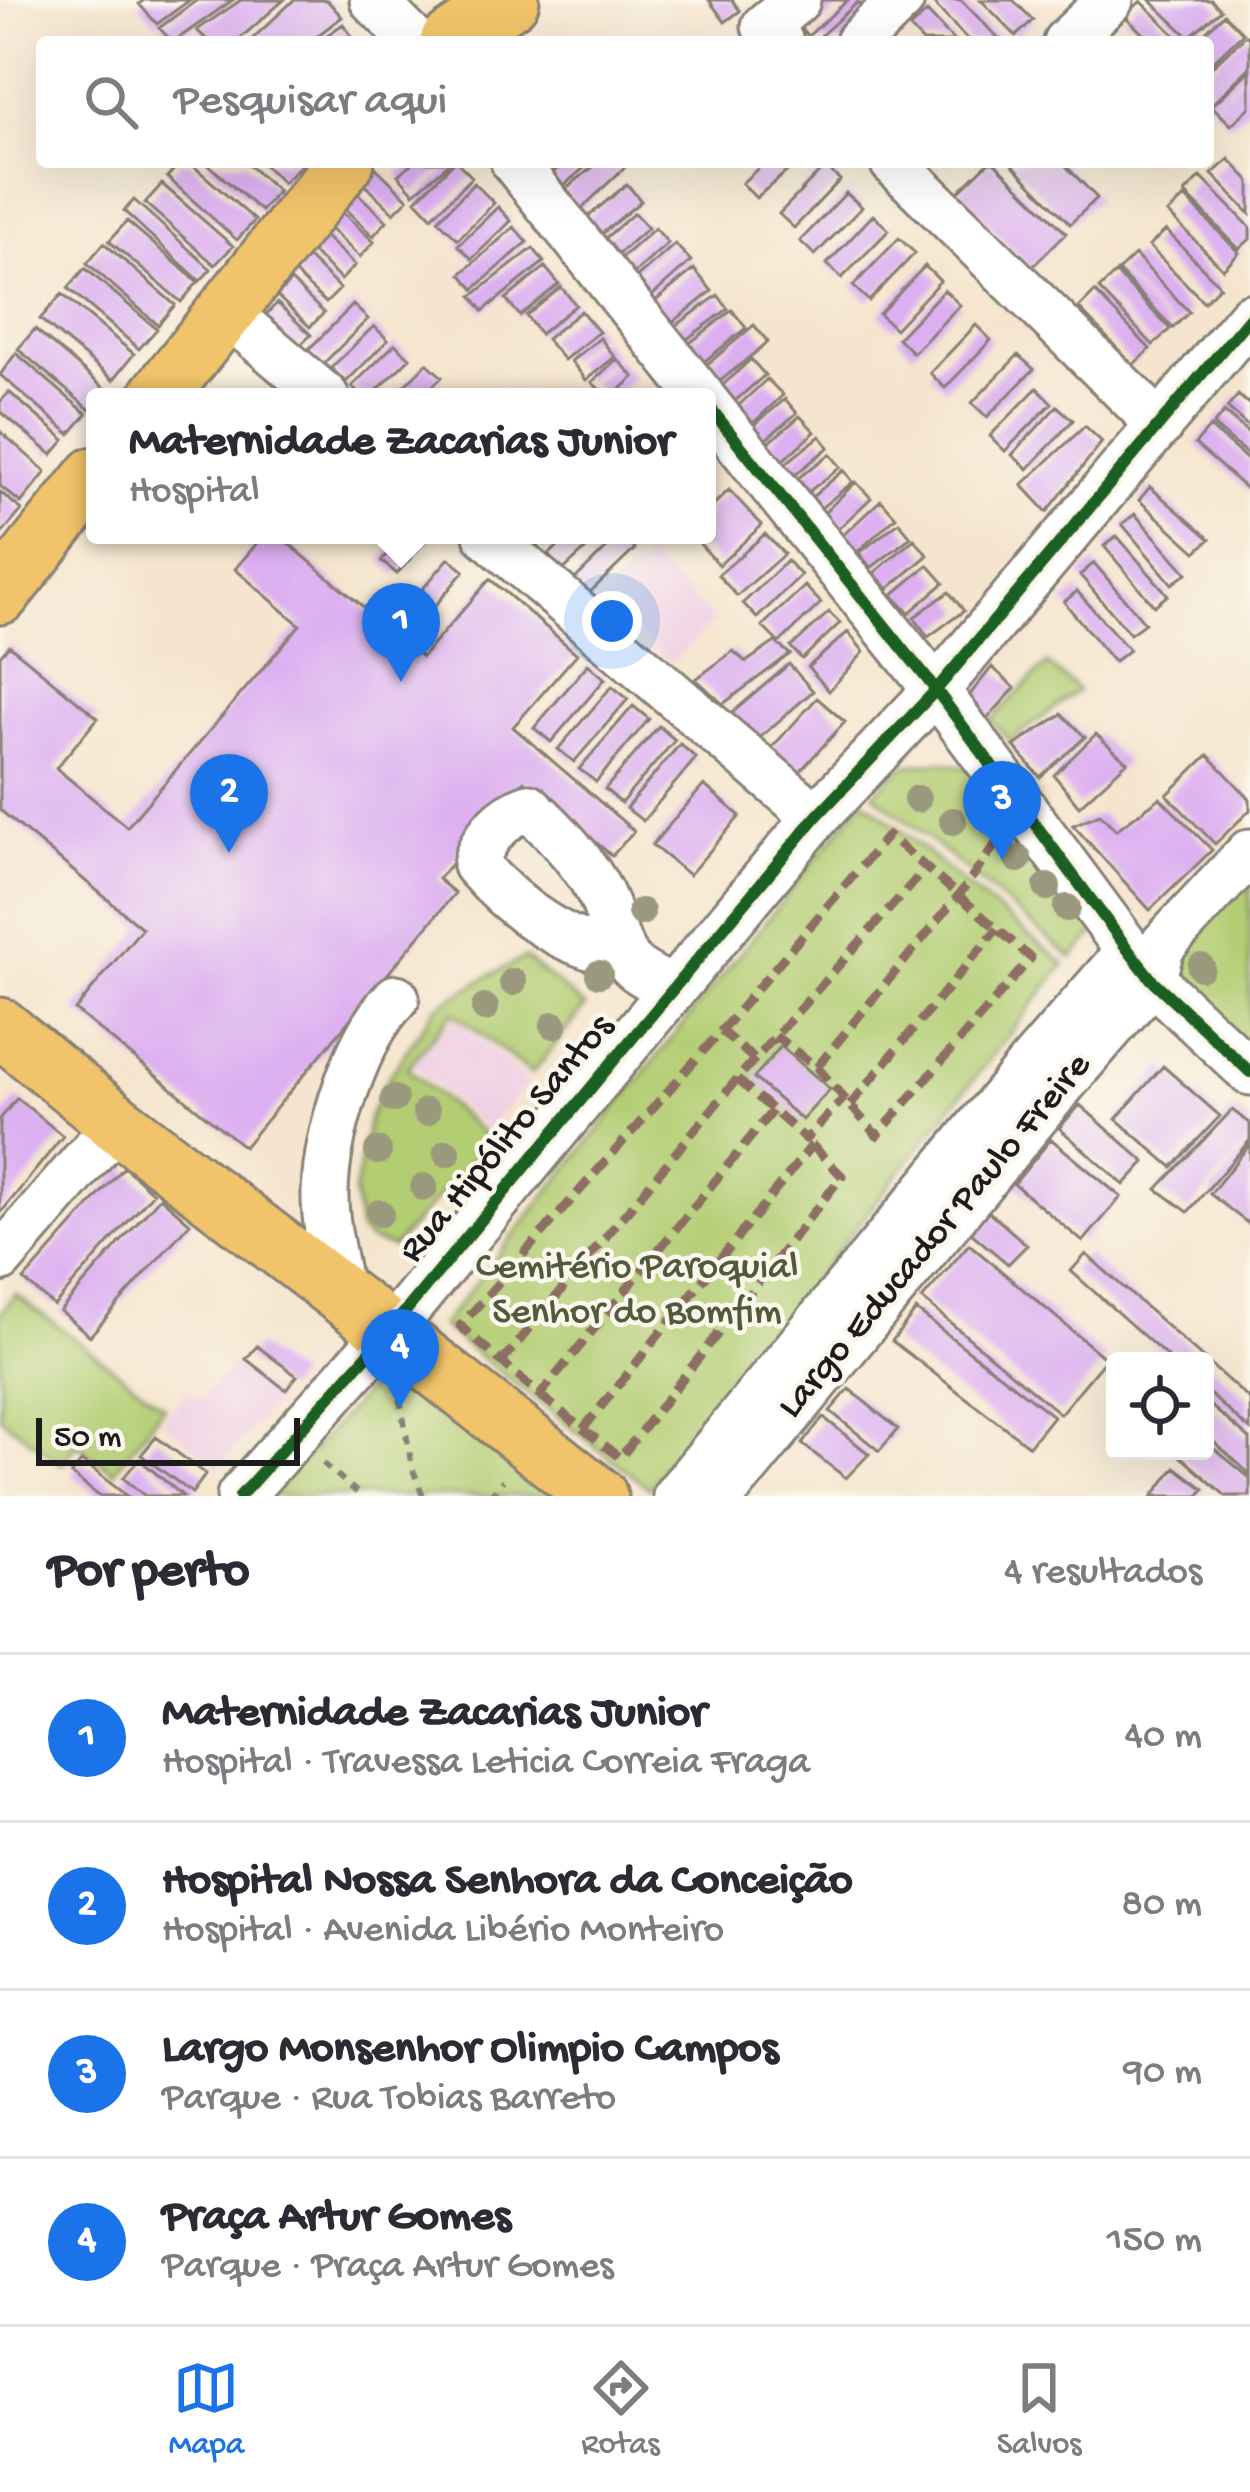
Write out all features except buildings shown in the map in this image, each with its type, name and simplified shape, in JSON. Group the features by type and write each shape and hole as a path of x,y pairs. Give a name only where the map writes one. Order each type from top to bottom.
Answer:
{"main road":[{"path":"458,36 510,0"},
{"path":"165,388 340,168"},
{"path":"0,595 86,487"},
{"path":"0,1027 598,1496"}],"street":[{"path":"373,0 410,36"},
{"path":"774,36 765,26 797,0"},
{"path":"864,36 901,0"},
{"path":"1072,36 1110,0"},
{"path":"519,168 694,388"},
{"path":"916,170 1160,425"},
{"path":"226,312 315,388"},
{"name":"Rua Hipólito Santos","path":"240,1496 389,1330 816,817 936,690 1250,316"},
{"path":"716,415 1148,959 1250,1072"},
{"path":"498,544 816,817"},
{"path":"1148,959 1250,852"},
{"path":"622,954 635,968 673,989"},
{"name":"Largo Educador Paulo Freire","path":"676,1496 1029,1066 1148,959"},
{"name":"Largo Educador Paulo Freire","path":"722,1496 1059,1088 1148,959"},
{"path":"340,1295 325,1194 332,1139 344,1094 371,1031 396,998"},
{"path":"0,1259 117,1123"}],"path":[{"path":"389,1330 412,1467 423,1496"},
{"path":"292,1438 361,1496"}],"shaded area":[{"path":"647,555 714,620 671,664 603,599"},
{"path":"454,1017 529,1082 487,1130 412,1064"},
{"path":"234,1362 278,1399 218,1468 163,1420 188,1390 201,1400"}],"green space":[{"path":"1047,664 1078,690 1010,742 991,720"},
{"path":"941,762 982,771 1101,927 1072,958 873,793 906,765"},
{"name":"Cemitério Paroquial Senhor do Bomfim","path":"864,799 1065,964 649,1488 441,1326"},
{"path":"1250,867 1250,1047 1160,963"},
{"path":"525,958 585,1007 532,1074 453,1012 407,1068 490,1140 393,1247 370,1241 360,1231 354,1193 369,1118 385,1083 436,1007"},
{"path":"15,1294 164,1406 114,1472 77,1444 62,1464 0,1417 0,1314"},
{"path":"392,1363 564,1496 270,1496"}],"marked path":[{"path":"817,1067 966,886 1022,807"},
{"path":"721,1031 888,835 1031,958 877,1136 817,1067 775,1036"},
{"path":"501,1363 737,1079 926,868"},
{"path":"850,1105 997,929"},
{"path":"754,1059 721,1031 460,1326 540,1395 773,1110"},
{"path":"737,1079 806,1139 844,1098"},
{"path":"540,1395 620,1458 842,1176 806,1139"},
{"path":"583,1429 812,1145"}],"cycle path":[{"path":"240,1496 389,1331 816,817 936,690 1250,317"},
{"path":"716,415 936,690 1152,980 1250,1072"}],"place":[{"name":"Maternidade Zacarias Junior","path":"401,682"},
{"name":"Hospital Nossa Senhora da Conceição","path":"229,853"},
{"name":"Largo Monsenhor Olimpio Campos","path":"1002,860"},
{"name":"Praça Artur Gomes","path":"400,1408"}]}
